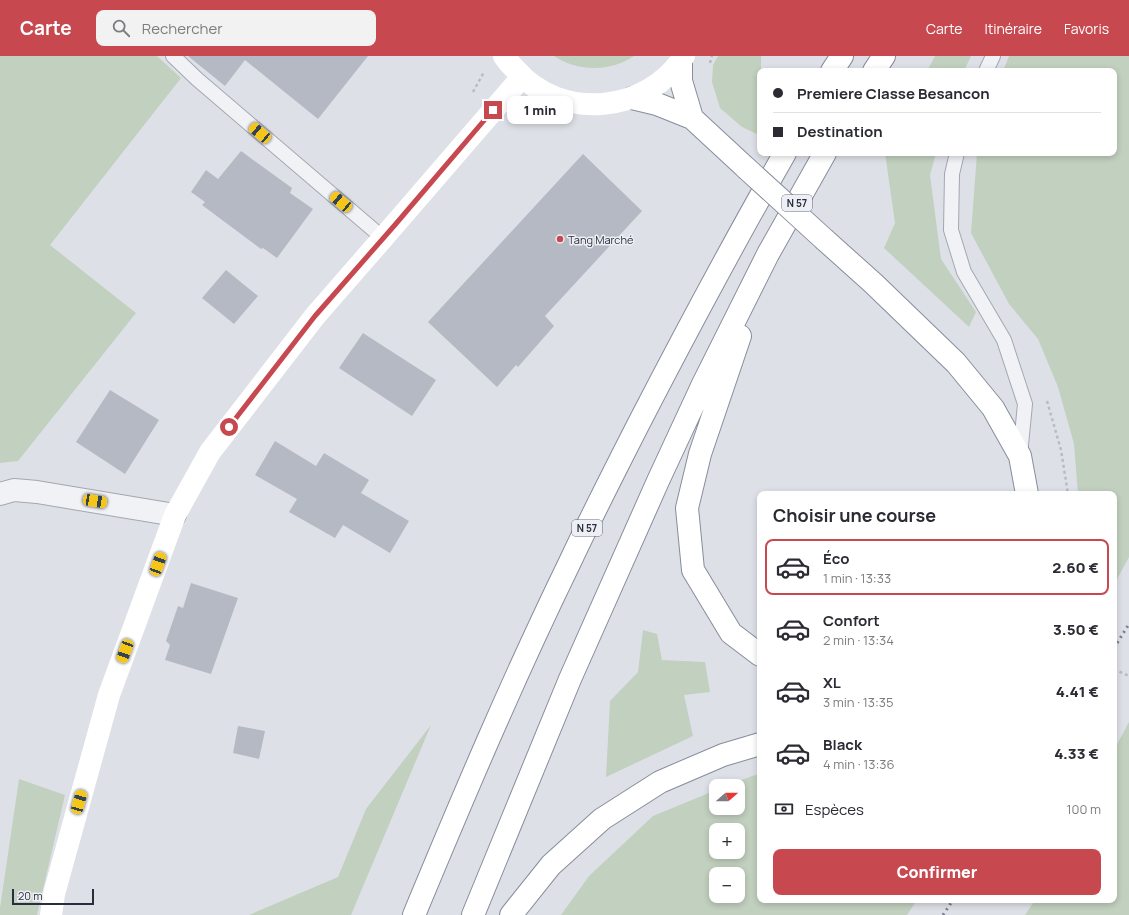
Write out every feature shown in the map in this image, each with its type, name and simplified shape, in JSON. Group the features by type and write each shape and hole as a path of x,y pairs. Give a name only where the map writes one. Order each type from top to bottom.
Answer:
{"main road":[{"path":"504,56 522,77 533,86 560,99 589,105 618,102 646,92 671,73 682,59"},
{"path":"834,68 842,56"},
{"path":"876,68 884,56"},
{"path":"682,59 681,80 692,118"},
{"path":"51,915 54,894 109,695 175,515 210,452 315,316 522,77"},
{"path":"632,98 656,104 692,118 873,283 956,363 994,408 1020,456 1026,491"},
{"name":"N 57","path":"414,915 523,662 569,564 667,369 736,239 783,156"},
{"name":"N 57","path":"474,915 564,694 658,481 703,384 768,254 824,156"},
{"path":"757,653 731,633 693,570 687,508 700,454 768,254"},
{"path":"511,915 551,865 602,819 660,782 723,755 757,745"}],"street":[{"path":"0,494 14,490 37,492 175,515"}],"lane":[{"path":"173,56 197,80 383,238"},
{"path":"987,68 993,56"},
{"path":"956,156 952,174 951,230 964,272 1004,340 1025,404 1020,456"}],"path":[{"path":"472,93 484,73 482,68"},
{"path":"1117,670 1129,676"}],"green space":[{"path":"0,56 157,56 181,78 50,245 136,313 18,461 0,463"},
{"path":"554,56 634,56 615,65 594,68 573,65"},
{"path":"718,56 761,56 761,68 757,68 757,134 742,127 720,108 712,82 713,65"},
{"path":"935,56 971,56 965,68 929,68"},
{"path":"1009,56 1129,56 1129,557 1117,579 1117,491 1078,491 1074,444 1058,387 1038,339 1009,304 971,233 977,156 1117,156 1117,68 1004,68"},
{"path":"885,156 935,156 930,175 941,259 976,312 969,327 884,248 895,223"},
{"path":"643,630 657,634 662,660 705,662 710,692 684,695 693,736 606,777 610,701 638,672"},
{"path":"1129,722 1129,915 1025,915 1033,903 1117,903 1117,744"},
{"path":"431,725 351,915 249,915 338,877 366,809"},
{"path":"757,775 757,903 915,903 907,915 561,915 589,876 653,816 709,793 709,815 745,815 744,779"},
{"path":"19,779 65,795 37,915 0,915 0,908"}],"building":[{"path":"188,56 368,56 318,119 245,60 225,86"},
{"path":"241,151 292,188 290,193 313,209 277,258 263,248 261,249 202,205 205,202 191,192 206,170 218,179"},
{"path":"583,154 642,211 545,316 554,326 518,367 516,365 497,387 428,322"},
{"path":"226,270 258,296 234,324 202,298"},
{"path":"363,333 436,380 412,416 339,368"},
{"path":"110,390 159,420 125,474 76,442"},
{"path":"275,441 316,466 324,453 369,480 361,493 409,521 390,553 343,525 335,538 289,512 297,499 255,475"},
{"path":"191,583 238,598 211,674 165,660 170,645 166,641 178,606 183,608"},
{"path":"238,726 265,731 259,759 233,753"}],"railway":[{"path":"1117,643 1129,624"},
{"path":"943,915 951,903"}],"place":[{"name":"Tang Marché","path":"560,239"}],"route":[{"path":"229,427 315,316 493,110"}]}
